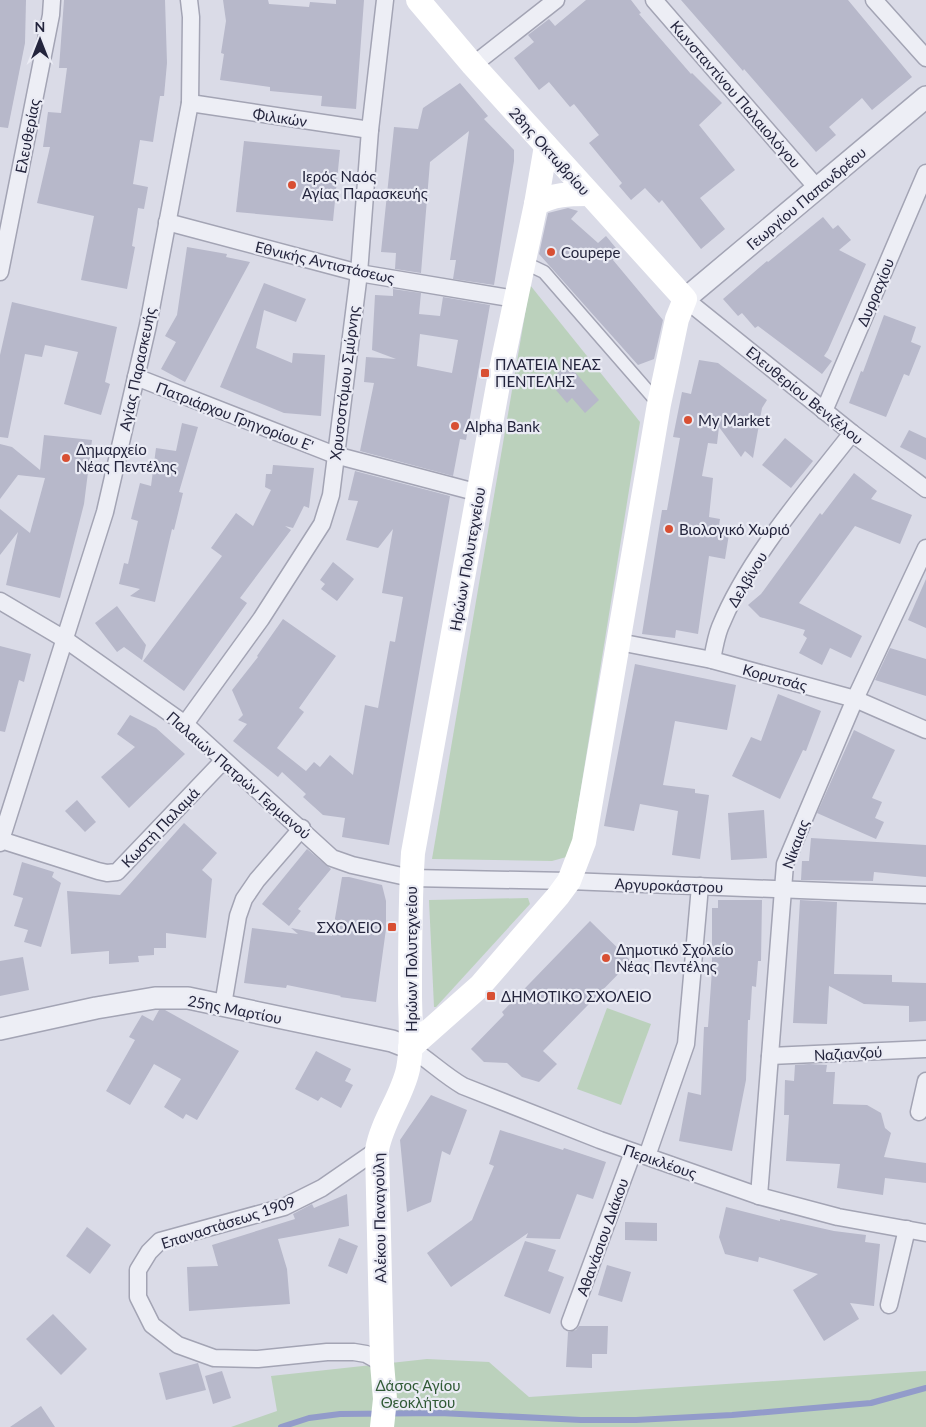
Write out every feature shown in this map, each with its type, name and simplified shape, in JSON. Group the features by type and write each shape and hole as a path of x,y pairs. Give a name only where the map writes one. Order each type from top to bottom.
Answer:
{"main road":[{"name":"28ης Οκτωβρίου","path":"418,0 588,194 685,298"},
{"name":"Ηρώων Πολυτεχνείου","path":"410,1048 411,878 413,853 514,299 536,204 546,146"},
{"path":"536,204 546,198 563,194 588,194"},
{"name":"Ηρώων Πολυτεχνείου","path":"410,1048 480,986 558,896 569,881 584,842 659,404 677,319 685,298"},
{"name":"Αλέκου Παναγούλη","path":"382,1427 385,1399 382,1364 377,1150 383,1128 408,1069 410,1048"}],"street":[{"name":"Ελευθερίας","path":"0,272 51,15 52,0"},
{"name":"Αγίας Παρασκευής","path":"0,842 66,640 105,512 148,325 190,103 191,17 189,0"},
{"name":"Χρυσοστόμου Σμύρνης","path":"185,724 261,619 322,524 331,495 334,455 358,273 370,130 385,0"},
{"path":"473,65 556,0"},
{"name":"Κωνσταντίνου Παλαιολόγου","path":"654,0 818,189"},
{"path":"874,0 926,58"},
{"name":"Γεωργίου Παπανδρέου","path":"685,298 926,97"},
{"name":"Φιλικών","path":"190,103 370,130"},
{"name":"Δυρραχίου","path":"824,411 926,173"},
{"name":"Εθνικής Αντιστάσεως","path":"167,222 358,273 514,299"},
{"path":"523,262 544,272 659,404"},
{"name":"Ελευθερίου Βενιζέλου","path":"685,298 824,411 926,489"},
{"name":"Πατριάρχου Γρηγορίου Ε'","path":"136,377 334,455 479,493"},
{"name":"Δελβίνου","path":"712,660 719,628 731,602 750,570 784,520 852,433"},
{"name":"Νίκαιας","path":"759,1196 785,864 855,698 926,548"},
{"name":"Παλαιών Πατρών Γερμανού","path":"0,601 66,640 185,724 302,828 332,858 352,865 411,878"},
{"name":"Κορυτσάς","path":"619,642 712,660 855,698 926,730"},
{"name":"Κωστή Παλαμά","path":"0,842 98,871 107,873 117,872 224,760"},
{"path":"223,1005 238,916 244,899 257,880 302,828"},
{"name":"Αργυροκάστρου","path":"411,878 783,888 926,895"},
{"name":"Αθανάσιου Διάκου","path":"570,1322 686,1044 700,886"},
{"name":"25ης Μαρτίου","path":"0,1029 96,1008 154,998 188,998 392,1041 410,1048"},
{"name":"Περικλέους","path":"410,1048 427,1058 449,1078 463,1086 600,1140 759,1196 838,1217 926,1232"},
{"name":"Ναζιανζού","path":"770,1056 926,1049"},
{"path":"919,1112 926,1081"},
{"name":"Επαναστάσεως 1909","path":"377,1150 322,1188 284,1207 160,1241 149,1252 138,1270 138,1297 152,1326 178,1345 214,1358 258,1359 327,1352 354,1352 366,1354 382,1364"},
{"path":"889,1305 907,1229"}],"green space":[{"path":"530,285 640,422 570,856 552,861 432,859"},
{"path":"528,898 530,904 434,1007 429,900"},
{"path":"607,1008 651,1024 621,1105 577,1089"},
{"name":"Δάσος Αγίου Θεοκλήτου","path":"427,1359 489,1362 529,1397 926,1371 926,1427 231,1427 277,1411 271,1376"}],"building":[{"path":"0,0 26,0 25,43 8,128 0,127"},
{"path":"64,0 165,0 167,63 164,96 160,96 153,142 140,140 133,184 148,187 144,209 138,208 132,246 135,247 127,289 81,280 94,216 37,203 50,147 43,147 48,112 61,113 67,68 59,68"},
{"path":"223,0 268,0 269,4 309,7 310,2 336,4 336,0 364,0 356,109 321,106 322,96 270,91 270,87 220,80 224,54 221,53 226,21"},
{"path":"586,0 631,0 641,13 639,14 691,74 722,103 699,125 735,170 700,198 725,229 701,249 662,200 659,203 645,188 631,200 619,186 622,183 589,143 599,135 574,104 570,107 549,82 539,90 514,58 534,42 528,35 549,19 555,26"},
{"path":"681,0 848,0 912,77 872,110 862,98 829,127 836,135 816,152"},
{"path":"460,83 488,116 484,119 514,150 514,161 494,285 453,279 456,260 450,260 469,131 430,162 421,273 395,269 396,253 381,252 394,127 418,129 423,108"},
{"path":"244,141 340,150 333,221 236,212"},
{"path":"568,208 578,211 571,219 598,243 606,236 620,253 613,260 663,320 654,359 638,365 539,254 548,213"},
{"path":"823,217 833,229 838,225 851,240 839,250 866,264 824,356 832,361 822,374 758,326 755,328 742,313 738,316 723,299"},
{"path":"187,247 227,254 226,257 250,262 185,382 161,369 176,342 165,336 177,315"},
{"path":"264,283 306,299 296,322 264,310 256,348 292,363 293,353 325,355 321,416 284,413 220,387"},
{"path":"393,289 421,293 419,314 440,316 443,297 490,305 466,440 460,439 453,476 360,451 374,383 364,382 366,357 396,359 372,350 375,295 393,296","holes":["420,334 458,340 452,373 417,366"]},
{"path":"12,302 117,327 105,382 110,384 101,415 64,404 78,352 45,345 42,357 25,354 8,438 0,437 0,355"},
{"path":"884,315 916,327 911,342 921,346 909,376 904,374 886,417 849,403 861,371 863,372"},
{"path":"699,360 718,363 767,400 762,408 753,458 745,451 741,457 719,427 717,444 708,443 702,476 713,478 709,517 720,519 718,532 729,534 725,559 709,556 698,634 676,630 675,638 642,634 662,510 667,510 680,438 673,437 682,392 691,394"},
{"path":"568,364 599,400 585,413 572,398 567,403 556,390 563,384 555,375"},
{"path":"182,423 198,427 179,492 183,493 174,530 172,529 155,602 130,596 140,589 119,584 124,563 128,564 138,521 131,519 140,483 151,486 156,448 176,451"},
{"path":"909,430 926,438 926,460 900,447"},
{"path":"44,435 92,440 84,504 60,598 6,585 18,532 0,555 0,509 30,533 45,478 18,475 0,499 0,444 12,447 40,470"},
{"path":"785,438 813,461 791,488 762,465"},
{"path":"273,465 314,468 309,508 304,506 293,528 285,526 291,530 240,598 247,603 184,691 143,661 222,556 211,548 236,513 253,526 271,490 265,487 266,474 272,474"},
{"path":"355,471 450,496 389,845 342,837 345,818 323,815 303,797 306,794 282,772 278,777 233,741 247,724 238,720 243,715 232,690 258,657 283,619 336,656 299,708 304,712 277,748 306,771 314,762 320,767 330,755 353,775 365,705 378,708 390,641 395,642 403,597 382,593 393,529 378,548 346,540 358,501 348,500"},
{"path":"854,473 877,491 871,499 912,515 900,544 855,526 799,603 862,636 851,658 830,648 822,665 799,653 807,638 803,635 805,630 760,617 748,605 761,594 820,513 822,515"},
{"path":"333,562 354,579 337,601 321,589 325,584 320,580"},
{"path":"926,579 926,628 908,620"},
{"path":"117,606 146,645 142,660 124,647 117,652 95,623"},
{"path":"0,646 31,654 24,682 19,680 5,732 0,731"},
{"path":"890,648 926,659 926,696 875,680"},
{"path":"635,664 736,685 727,730 675,721 663,785 695,789 695,793 709,795 700,859 672,855 678,811 640,804 634,831 604,826"},
{"path":"778,694 821,711 806,751 803,750 780,799 732,776 751,737 761,741"},
{"path":"130,715 156,728 185,754 129,808 101,777 135,747 117,734"},
{"path":"854,730 895,750 872,798 882,802 875,818 884,822 876,839 817,813"},
{"path":"77,800 96,822 85,832 65,811"},
{"path":"764,810 767,858 731,860 728,813"},
{"path":"184,823 217,853 202,870 212,879 206,938 166,933 166,948 154,948 154,955 138,956 139,962 109,964 109,951 71,954 67,891 120,895"},
{"path":"811,838 926,845 926,877 874,872 873,881 801,880 802,861 809,861"},
{"path":"307,849 331,869 298,909 301,911 289,926 262,904"},
{"path":"22,862 54,872 52,877 61,883 41,947 24,942 28,930 14,926 23,898 13,895"},
{"path":"342,877 382,885 386,901 386,929 376,1002 340,997 287,985 286,988 244,983 252,928 298,934 291,928 332,936"},
{"path":"718,900 762,900 761,961 758,961 756,987 752,986 750,1020 748,1020 746,1080 732,1151 679,1141 688,1092 701,1095 704,1027 708,1027 712,970 712,908 718,908"},
{"path":"800,900 837,902 834,974 892,975 892,982 926,983 926,1021 909,1022 909,1006 864,1004 829,986 827,1024 793,1023"},
{"path":"590,921 631,961 543,1051 557,1064 539,1082 522,1077 507,1063 484,1062 471,1049 504,1015 502,1012"},
{"path":"23,957 29,990 0,996 0,961"},
{"path":"159,1010 165,1010 239,1051 197,1120 186,1114 183,1119 164,1107 181,1079 154,1064 130,1105 106,1091 135,1040 129,1037 142,1015 153,1021"},
{"path":"316,1051 351,1069 345,1081 353,1085 341,1108 321,1097 318,1101 295,1089"},
{"path":"795,1065 827,1065 826,1072 835,1072 833,1104 867,1105 881,1113 885,1128 891,1133 884,1157 926,1163 926,1183 885,1178 883,1195 837,1188 840,1164 786,1161 789,1115 784,1115 785,1080 794,1081"},
{"path":"431,1095 467,1110 450,1155 442,1151 431,1202 407,1212 400,1140"},
{"path":"500,1130 606,1162 593,1199 577,1194 560,1239 526,1238 528,1233 451,1287 427,1253 472,1220 494,1166 489,1164"},
{"path":"347,1194 349,1226 278,1239 287,1269 290,1304 189,1311 187,1267 218,1266 212,1245 295,1219 293,1214 312,1204 314,1208"},
{"path":"726,1207 780,1221 780,1219 834,1231 866,1235 865,1242 880,1244 874,1306 850,1303 859,1319 824,1341 793,1290 818,1274 759,1257 758,1262 725,1254 719,1237"},
{"path":"625,1222 657,1223 657,1241 625,1240"},
{"path":"87,1227 111,1245 90,1274 66,1256"},
{"path":"339,1238 358,1246 347,1274 328,1266"},
{"path":"525,1241 556,1250 548,1271 564,1277 550,1314 504,1296"},
{"path":"607,1265 631,1272 622,1302 598,1295"},
{"path":"53,1314 87,1349 61,1375 26,1339"},
{"path":"579,1326 608,1326 607,1354 592,1354 592,1368 566,1367 568,1332 576,1330"},
{"path":"198,1363 206,1390 166,1400 159,1373"},
{"path":"222,1371 231,1398 213,1404 205,1376"},
{"path":"41,1406 55,1427 10,1427"}],"waterway":[{"path":"281,1427 309,1418 340,1414 440,1413 581,1420 636,1420 732,1415 871,1403 926,1388"}],"place":[{"name":"Ιερός Ναός Αγίας Παρασκευής","path":"292,185"},
{"name":"Coupepe","path":"551,252"},
{"name":"ΠΛΑΤΕΙΑ ΝΕΑΣ ΠΕΝΤΕΛΗΣ","path":"485,373"},
{"name":"My Market","path":"688,420"},
{"name":"Alpha Bank","path":"455,426"},
{"name":"Δημαρχείο Νέας Πεντέλης","path":"66,458"},
{"name":"Βιολογικό Χωριό","path":"669,529"},
{"name":"ΣΧΟΛΕΙΟ","path":"392,927"},
{"name":"Δημοτικό Σχολείο Νέας Πεντέλης","path":"606,958"},
{"name":"ΔΗΜΟΤΙΚΟ ΣΧΟΛΕΙΟ","path":"491,996"}]}
